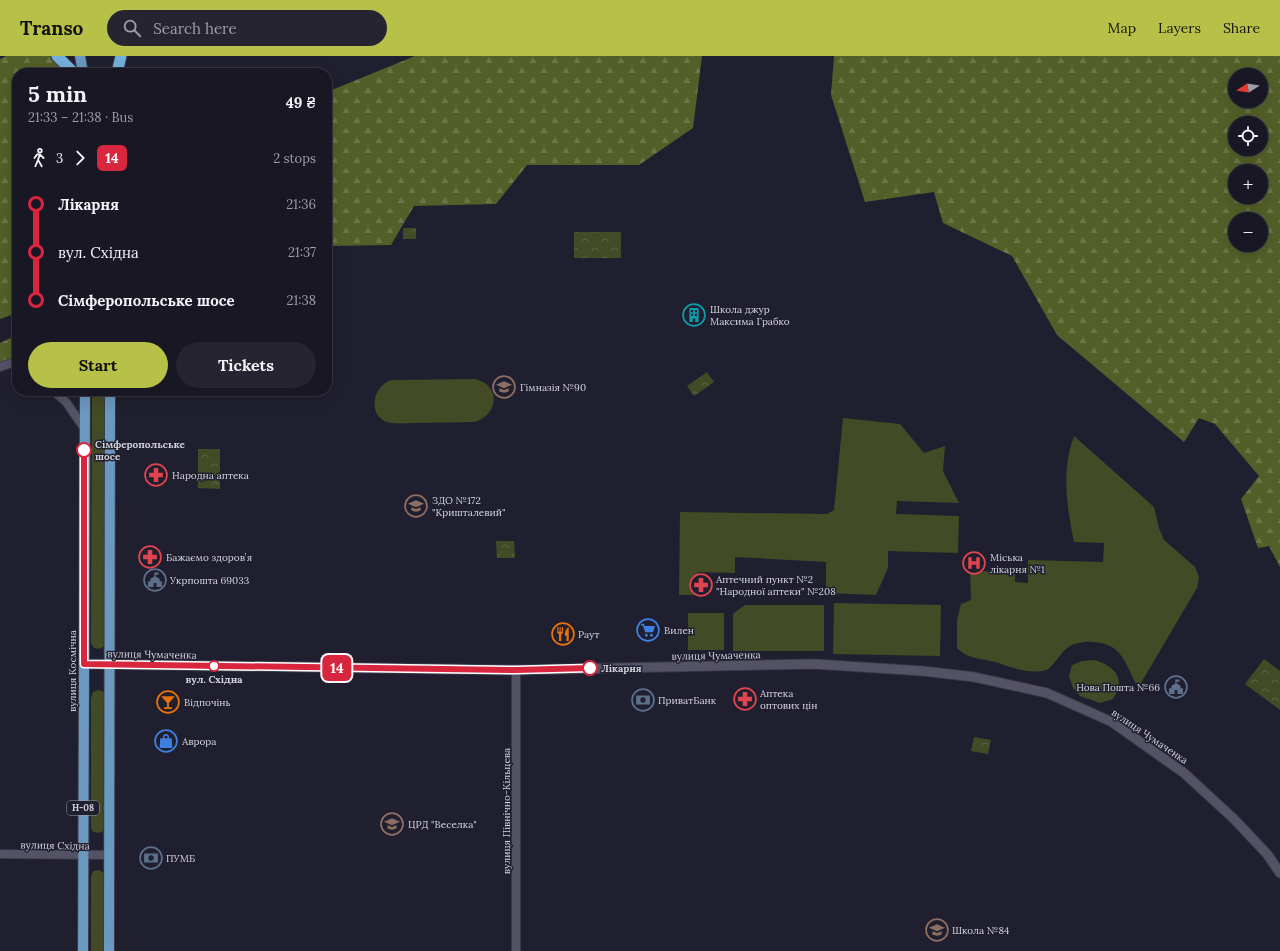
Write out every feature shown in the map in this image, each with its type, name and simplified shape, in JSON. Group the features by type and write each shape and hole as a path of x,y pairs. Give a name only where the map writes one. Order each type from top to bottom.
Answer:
{"highway":[{"path":"57,56 69,68"},
{"path":"118,68 121,56"}],"main road":[{"path":"80,56 82,68"},
{"path":"114,68 115,56"},
{"name":"вулиця Космічна","path":"83,951 85,396"},
{"name":"Н-08","path":"109,951 110,396"}],"street":[{"path":"0,367 12,362"},
{"path":"8,364 12,365"},
{"path":"59,396 66,402 84,428"},
{"name":"вулиця Чумаченка","path":"84,664 516,670 826,665 923,671 974,676 1047,693 1112,722 1184,773 1234,819 1267,854 1280,873"},
{"name":"вулиця Північно-Кільцева","path":"516,670 516,951"},
{"name":"вулиця Східна","path":"0,854 110,855"}],"green space":[{"path":"6,56 50,56 58,60 65,68 12,68 12,315 0,319 0,59"},
{"path":"415,56 702,56 693,128 639,165 527,165 496,204 414,206 391,245 332,246 332,90"},
{"path":"834,56 1280,56 1280,567 1269,546 1258,548 1241,499 1259,476 1215,424 1199,418 1184,442 1057,335 1012,256 943,223 934,192 865,202 831,95"},
{"path":"403,228 416,228 416,239 403,239"},
{"path":"574,232 621,232 621,258 574,258"},
{"path":"12,337 12,360 0,365 0,343"},
{"path":"707,372 714,382 694,396 687,386"},
{"path":"475,379 483,382 489,387 493,393 494,400 489,413 475,422 391,423 378,416 375,409 374,403 379,389 391,380"},
{"path":"92,396 106,396 105,643 103,647 99,649 94,648 91,643"},
{"path":"843,418 900,424 924,453 945,446 943,471 959,503 897,501 896,514 959,516 958,553 888,551 888,568 876,595 826,593 826,562 735,557 735,573 698,572 697,595 679,595 680,512 827,514 834,510"},
{"path":"1074,436 1154,507 1159,528 1164,540 1195,567 1199,577 1197,588 1138,688 1127,665 1119,653 1108,645 1101,643 1085,642 1071,645 1048,669 1033,672 974,658 961,652 957,648 957,620 961,604 971,600 970,571 1015,572 1015,582 1028,583 1028,560 1103,562 1104,543 1074,542 1067,502 1066,476 1070,449"},
{"path":"198,449 220,449 220,489 198,488"},
{"path":"496,541 514,541 515,558 497,558"},
{"path":"834,603 941,605 940,656 833,654"},
{"path":"745,605 824,605 824,651 733,651 733,614"},
{"path":"688,613 724,613 724,650 688,650"},
{"path":"1264,659 1280,671 1280,710 1245,684"},
{"path":"1095,660 1113,670 1119,680 1117,692 1113,699 1100,703 1080,696 1073,688 1069,676 1072,665 1082,661"},
{"path":"99,690 104,692 105,698 105,827 102,832 97,833 92,831 91,826 91,698 93,692"},
{"path":"974,737 991,740 988,754 971,751"},
{"path":"99,870 104,873 105,880 105,951 91,951 91,877 93,871"}],"bus line":[{"name":"14","path":"84,450 84,664 516,670 590,668"}],"place":[{"name":"Школа джур Максима Грабко","path":"694,315"},
{"name":"Гімназія №90","path":"504,387"},
{"name":"Сімферопольське шосе","path":"84,450"},
{"name":"Народна аптека","path":"156,475"},
{"name":"ЗДО №172 \"Кришталевий\"","path":"416,506"},
{"name":"Бажаємо здоровʼя","path":"150,557"},
{"name":"Міська лікарня №1","path":"974,563"},
{"name":"Укрпошта 69033","path":"155,580"},
{"name":"Аптечний пункт №2 \"Народної аптеки\" №208","path":"701,585"},
{"name":"Вилен","path":"648,630"},
{"name":"Раут","path":"563,634"},
{"name":"вул. Східна","path":"214,666"},
{"name":"Лікарня","path":"590,668"},
{"name":"Нова Пошта №66","path":"1176,687"},
{"name":"Аптека оптових цін","path":"745,699"},
{"name":"ПриватБанк","path":"643,700"},
{"name":"Відпочінь","path":"168,702"},
{"name":"Аврора","path":"166,741"},
{"name":"ЦРД \"Веселка\"","path":"392,824"},
{"name":"ПУМБ","path":"151,858"},
{"name":"Школа №84","path":"937,930"}]}
